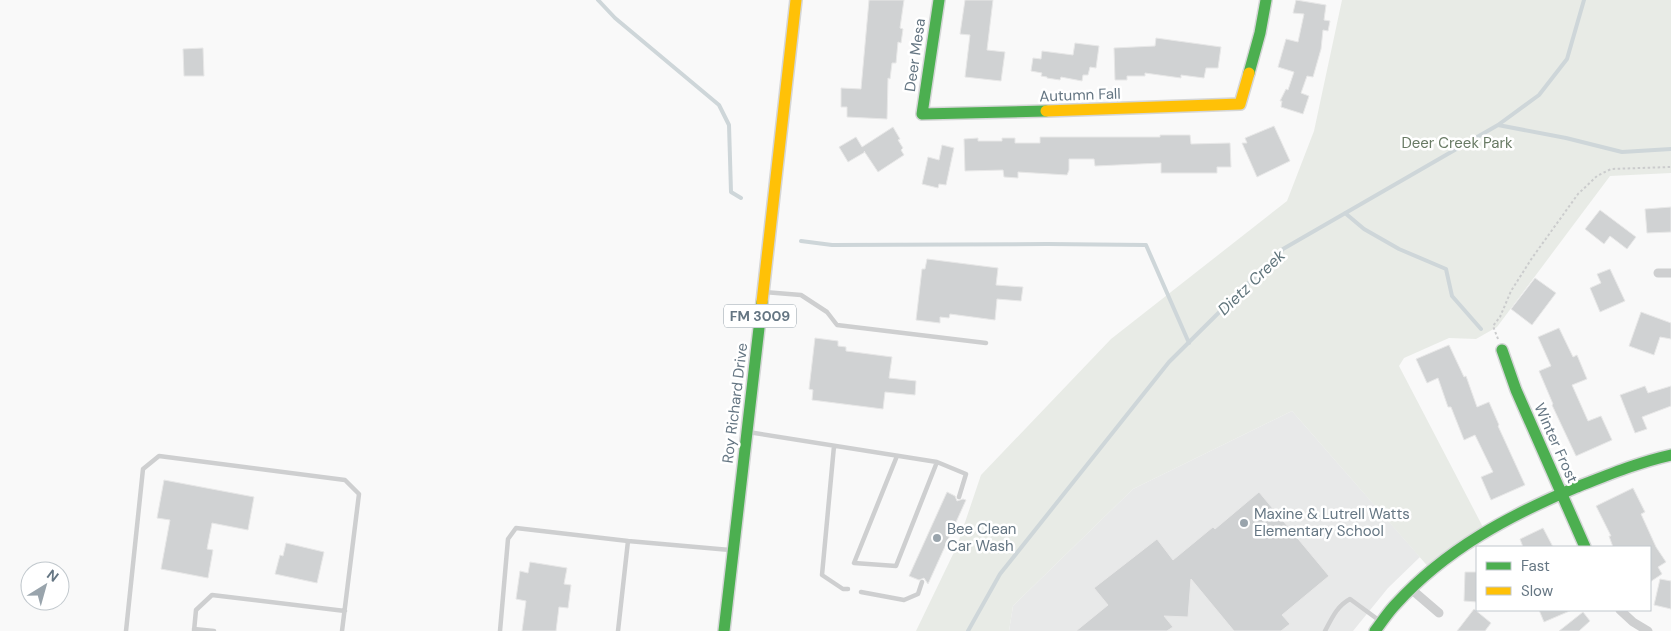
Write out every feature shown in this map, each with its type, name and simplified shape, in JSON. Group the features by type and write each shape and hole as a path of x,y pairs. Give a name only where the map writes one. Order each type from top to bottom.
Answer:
{"street":[{"name":"Roy Richard Drive","path":"724,631 796,0"},
{"name":"Deer Mesa","path":"922,114 938,0"},
{"name":"Autumn Fall","path":"922,114 1240,104 1260,33 1266,0"},
{"path":"1658,273 1671,273"},
{"name":"Winter Frost","path":"1502,350 1516,390 1585,546"},
{"path":"1379,627 1398,602 1440,563 1480,534 1562,494 1671,454"},
{"path":"1411,590 1439,613"},
{"path":"1621,611 1633,622 1648,631"}],"lane":[{"path":"763,292 800,295 827,312 837,324 986,343"},
{"path":"747,432 938,462 966,474 958,497"},
{"path":"834,446 822,575 848,589"},
{"path":"126,631 142,469 159,456 345,480 358,494 342,631"},
{"path":"897,456 854,563 896,566 938,462"},
{"path":"500,631 508,539 516,528 628,541 733,550"},
{"path":"618,631 628,541"},
{"path":"861,592 904,600 918,594 922,582"},
{"path":"214,631 194,630 196,610 212,594 345,611"},
{"path":"1325,631 1342,604 1350,600 1379,627"}],"path":[{"path":"1502,350 1493,326 1500,317 1511,291 1532,258 1578,194 1597,176 1611,170 1671,167"}],"shaded area":[{"name":"Maxine & Lutrell Watts Elementary School","path":"1292,411 1420,557 1388,588 1353,631 1009,631 1013,606 1133,489"}],"green space":[{"name":"Deer Creek Park","path":"1342,0 1671,0 1671,173 1610,176 1497,327 1476,339 1449,338 1404,358 1399,366 1485,531 1431,570 1292,411 1133,489 1013,606 1009,631 916,631 957,546 981,475 1111,339 1287,201 1314,131"}],"building":[{"path":"869,0 904,0 900,28 903,29 901,43 898,42 896,63 892,63 890,79 888,78 887,119 847,117 847,107 841,107 841,88 861,89"},
{"path":"965,0 993,0 987,50 1005,52 1001,81 965,77 970,35 960,34"},
{"path":"1296,0 1326,5 1324,20 1330,21 1328,31 1323,30 1321,49 1313,77 1307,76 1301,93 1309,96 1303,114 1281,107 1282,101 1280,101 1286,89 1288,90 1294,72 1278,67 1286,39 1298,42 1304,14 1293,13"},
{"path":"1156,38 1221,47 1218,68 1206,68 1204,78 1181,75 1181,78 1145,73 1145,76 1127,76 1127,80 1115,80 1114,48 1155,46"},
{"path":"1075,43 1099,46 1096,68 1090,67 1088,75 1083,75 1082,81 1061,77 1060,80 1047,78 1041,76 1042,73 1031,71 1033,58 1041,59 1042,51 1073,55"},
{"path":"203,48 204,76 184,76 183,49"},
{"path":"1274,126 1290,161 1257,177 1242,143 1247,143 1245,138"},
{"path":"893,127 900,139 898,140 903,148 901,150 904,155 878,172 865,152 848,162 839,147 856,137 862,147"},
{"path":"1160,135 1190,135 1191,144 1230,143 1231,167 1217,167 1217,173 1161,173 1161,163 1095,166 1094,159 1069,159 1067,175 1018,172 1018,178 1004,177 1003,170 965,171 964,139 978,138 978,141 1002,141 1002,138 1015,138 1015,143 1040,143 1040,137 1160,137"},
{"path":"942,145 954,148 946,185 939,184 938,188 922,184 928,157 939,160"},
{"path":"1671,207 1671,232 1647,233 1645,209"},
{"path":"1600,210 1636,237 1627,249 1610,236 1604,244 1585,229"},
{"path":"927,259 998,268 996,285 1023,287 1021,301 997,299 995,320 950,314 949,318 940,317 940,323 916,320 922,269 925,269"},
{"path":"1610,269 1625,301 1600,312 1590,288 1601,283 1597,274"},
{"path":"1535,278 1556,293 1532,325 1511,309"},
{"path":"1641,312 1671,323 1671,339 1660,337 1654,355 1629,346"},
{"path":"1559,328 1573,357 1577,355 1587,379 1572,385 1588,421 1601,416 1612,440 1576,456 1552,405 1539,371 1551,366 1538,337"},
{"path":"815,338 838,341 838,346 846,347 846,351 892,357 889,378 916,381 915,395 885,392 883,409 812,400 813,390 809,389"},
{"path":"1449,345 1464,377 1466,376 1477,407 1489,402 1525,485 1491,500 1481,477 1493,472 1475,435 1464,440 1451,407 1448,407 1438,378 1427,383 1416,359"},
{"path":"1645,386 1648,393 1671,386 1671,406 1642,417 1647,429 1635,433 1620,395"},
{"path":"164,480 254,497 248,530 212,523 207,549 213,550 208,578 161,569 170,520 157,518"},
{"path":"1633,488 1645,512 1641,514 1656,547 1666,562 1658,567 1662,574 1651,581 1651,546 1613,546 1609,536 1611,536 1596,506"},
{"name":"Bee Clean Car Wash","path":"947,492 955,496 957,501 966,500 928,584 924,578 919,580 909,576"},
{"path":"1259,492 1329,576 1282,615 1290,624 1281,631 1234,631 1191,579 1188,617 1164,616 1173,627 1167,631 1076,631 1108,605 1094,588 1157,539 1173,560 1213,527 1215,529"},
{"path":"1543,528 1552,546 1523,546 1520,539"},
{"path":"286,543 324,552 317,583 275,574 280,555 283,556"},
{"path":"530,562 567,568 564,584 571,585 568,608 559,607 556,631 522,631 526,601 516,599 520,571 528,573"},
{"path":"1465,572 1476,572 1476,602 1464,601"},
{"path":"1660,579 1671,581 1671,609 1654,605"},
{"path":"1474,609 1491,623 1485,631 1457,631"},
{"path":"1539,611 1570,611 1544,622"},
{"path":"1583,612 1590,621 1579,631 1559,631"}],"waterway":[{"path":"598,0 615,18 719,105 729,125 731,192 741,198"},
{"name":"Dietz Creek","path":"968,631 1000,574 1169,362 1283,249 1498,125 1539,95 1567,59 1584,0"},
{"path":"1498,125 1566,138 1622,152 1671,149"},
{"path":"1345,213 1364,229 1399,249 1446,269 1452,296 1481,329"},
{"path":"801,241 832,245 1146,245 1189,343"}],"traffic: fast":[{"path":"939,0 922,114 1046,111"},
{"path":"1249,73 1260,33 1266,0"},
{"path":"724,631 762,302"},
{"path":"1502,350 1516,390 1585,546"},
{"path":"1375,631 1393,607 1415,584 1436,566 1480,535 1527,509 1577,487 1635,465 1671,455"}],"traffic: slow":[{"path":"762,302 796,0"},
{"path":"1046,111 1240,104 1249,73"}],"place":[{"name":"Maxine & Lutrell Watts Elementary School","path":"1244,523"},
{"name":"Bee Clean Car Wash","path":"937,538"}]}
